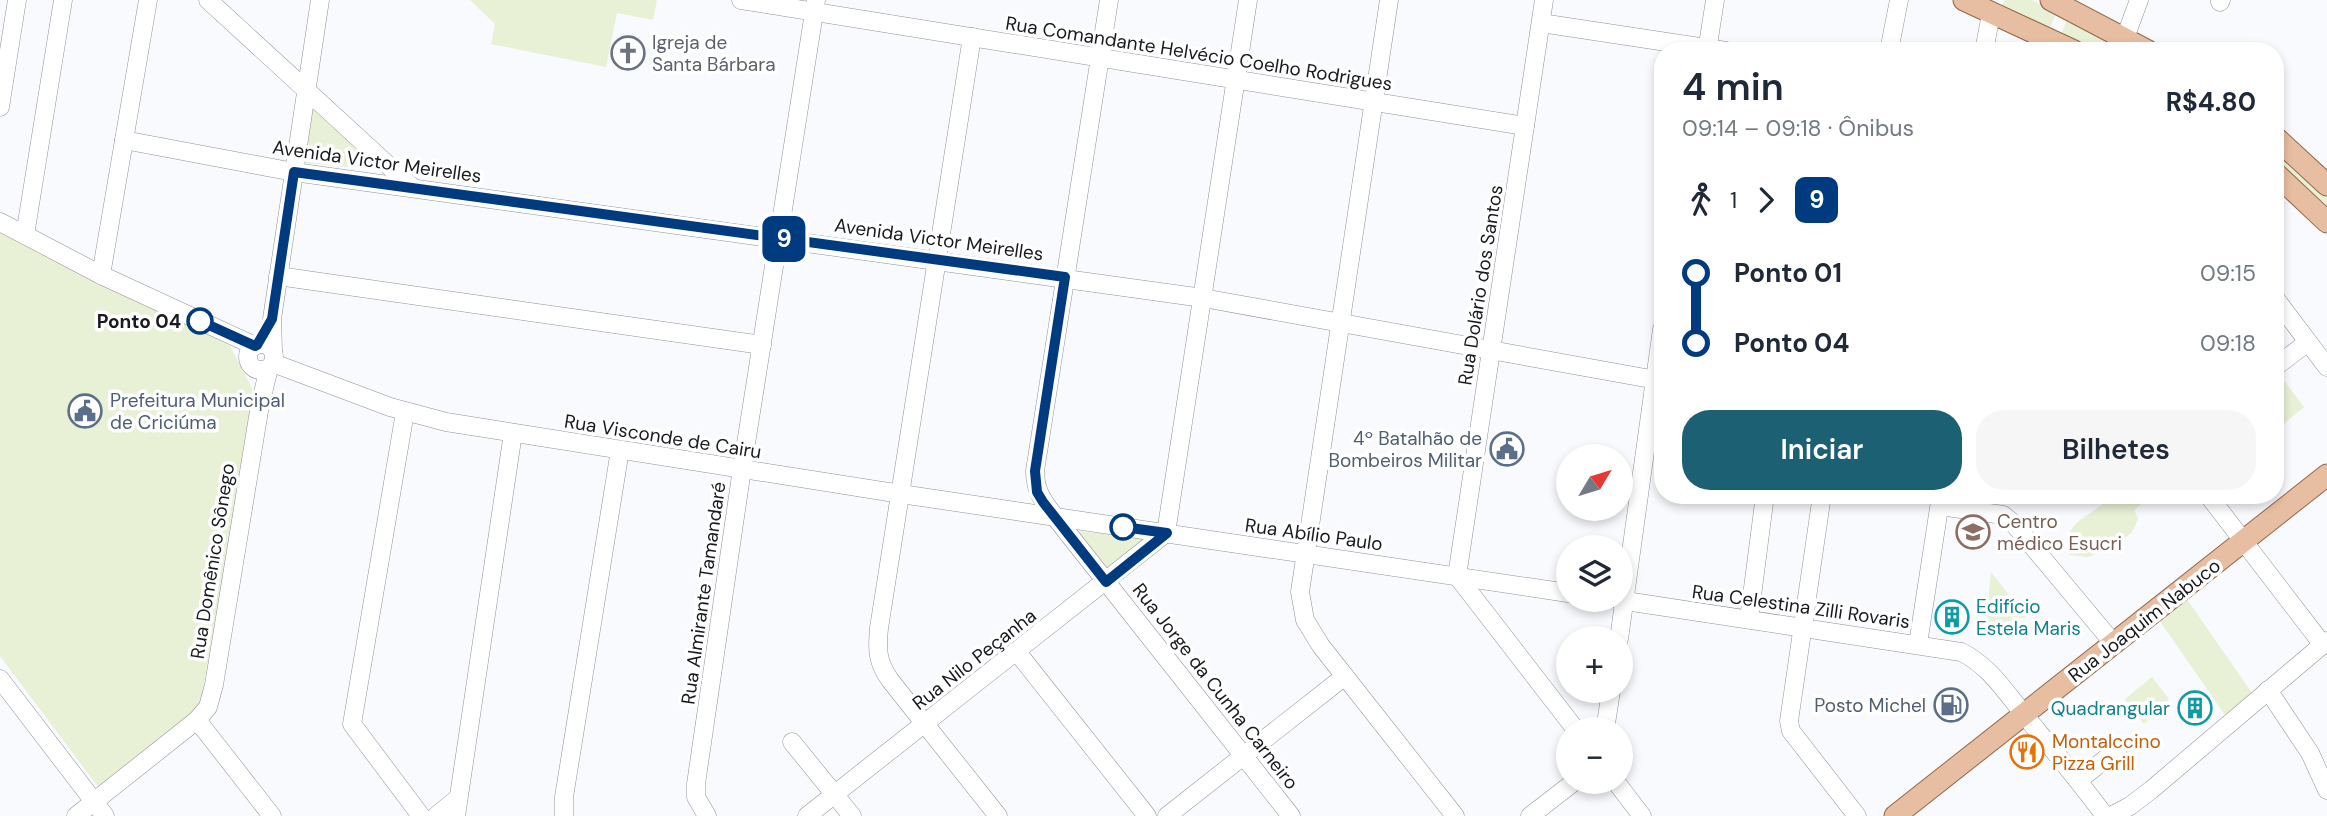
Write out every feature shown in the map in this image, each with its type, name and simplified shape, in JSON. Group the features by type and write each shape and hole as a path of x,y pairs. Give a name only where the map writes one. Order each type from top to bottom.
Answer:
{"main road":[{"path":"1964,0 1993,7 2057,42"},
{"path":"2051,0 2119,42"},
{"path":"2284,145 2327,185"},
{"path":"2284,181 2327,222"},
{"name":"Rua Joaquim Nabuco","path":"1895,816 2327,475"}],"street":[{"path":"0,107 17,0"},
{"path":"25,235 63,0"},
{"path":"101,275 148,0"},
{"path":"208,0 412,188"},
{"name":"Rua Domênico Sônego","path":"197,720 208,707 214,685 260,405 261,357 272,319 320,0"},
{"name":"Rua Comandante Helvécio Coelho Rodrigues","path":"741,0 815,6 972,37 1525,126"},
{"name":"Rua Jorge da Cunha Carneiro","path":"1109,0 1035,471 1037,492 1291,816"},
{"path":"1167,533 1248,0"},
{"path":"1389,0 1300,592 1305,620 1321,646 1455,816"},
{"name":"Rua Dolário dos Santos","path":"1457,576 1544,0"},
{"path":"1708,42 1715,0"},
{"path":"1891,42 1899,0"},
{"path":"2123,42 2139,0"},
{"name":"Rua Almirante Tamandaré","path":"707,816 696,797 696,784 815,6"},
{"path":"1986,42 1993,7"},
{"path":"1541,23 1662,42"},
{"path":"972,37 877,653 883,670 998,816"},
{"name":"Avenida Victor Meirelles","path":"124,140 294,172 1203,298 1654,379"},
{"name":"Rua Visconde de Cairu","path":"0,222 101,275 239,337 261,357 405,412 513,433 742,470 1055,517"},
{"path":"278,275 762,345"},
{"path":"2284,310 2327,367"},
{"path":"2284,360 2308,342"},
{"path":"1633,535 1654,405"},
{"path":"405,412 351,716 356,733 421,816"},
{"path":"456,816 513,433"},
{"path":"564,816 564,797 620,450"},
{"path":"1749,619 1764,504"},
{"path":"1821,504 1789,721 1791,731 1857,816"},
{"path":"1917,644 1940,504"},
{"path":"1954,504 2003,515 2013,523 2114,644"},
{"path":"2111,816 2151,790 2325,643 2215,504"},
{"name":"Rua Abílio Paulo","path":"1055,517 1556,591"},
{"name":"Rua Nilo Peçanha","path":"807,816 1167,533"},
{"path":"1457,576 1566,717"},
{"name":"Rua Celestina Zilli Rovaris","path":"1633,603 1917,644 1948,649 1972,657 2024,714 2105,816"},
{"path":"1017,652 1147,816"},
{"path":"1167,816 1345,676"},
{"path":"0,679 99,809"},
{"path":"2268,690 2310,753 2327,790"},
{"path":"76,816 99,809 197,720 272,816"},
{"path":"792,742 852,816"},
{"path":"2079,780 2118,749"},
{"path":"1530,816 1558,794"},
{"path":"1625,794 1642,816"},
{"path":"436,816 458,798"}],"green space":[{"path":"470,0 657,0 653,20 617,13 606,67 491,44 495,24"},
{"path":"2005,0 2032,0 2057,12 2048,31 1999,9"},
{"path":"2069,15 2119,39 2118,42 2077,42 2061,34"},
{"path":"313,101 389,170 302,163"},
{"path":"2284,153 2327,193 2327,216 2284,176"},
{"path":"0,226 230,346 254,392 200,707 99,788 0,656"},
{"path":"2284,381 2304,407 2284,424"},
{"path":"2102,504 2141,504 2134,510 2138,518 2132,532 2124,538 2105,545 2092,556 2069,555 2068,543 2074,526"},
{"path":"1069,530 1147,539 1103,574"},
{"path":"1991,572 2026,617 1986,626"},
{"path":"2184,595 2252,693 2225,715 2157,617"},
{"path":"2152,677 2169,699 2144,724 2125,699"}],"bus line":[{"name":"9","path":"200,321 257,345 272,319 294,172 1065,277 1035,471 1037,492 1106,582 1167,533 1123,527"}],"place":[{"name":"Igreja de Santa Bárbara","path":"628,53"},
{"name":"Ponto 04","path":"200,321"},
{"name":"Prefeitura Municipal de Criciúma","path":"85,411"},
{"name":"4º Batalhão de Bombeiros Militar","path":"1507,449"},
{"name":"Centro médico Esucri","path":"1973,532"},
{"name":"Edifício Estela Maris","path":"1952,617"},
{"name":"Posto Michel","path":"1951,705"},
{"name":"Quadrangular","path":"2195,708"},
{"name":"Montalccino Pizza Grill","path":"2027,752"}]}
